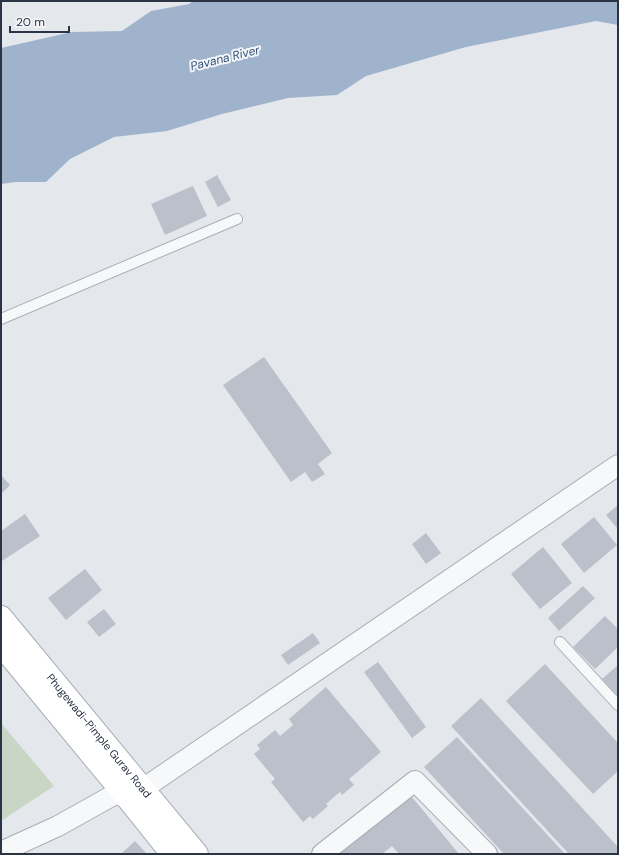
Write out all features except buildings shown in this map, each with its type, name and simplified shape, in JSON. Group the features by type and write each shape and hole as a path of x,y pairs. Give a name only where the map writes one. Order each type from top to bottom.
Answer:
{"street":[{"path":"1,852 58,826 110,797 118,794 135,794 618,465"},
{"name":"Phugewadi-Pimple Gurav Road","path":"1,617 135,794 172,854"},
{"name":"Phugewadi-Pimple Gurav Road","path":"1,644 135,794 197,854"},
{"path":"322,854 415,781 487,854"}],"lane":[{"path":"1,319 237,219"},
{"path":"560,642 618,706"}],"green space":[{"path":"1,723 54,786 1,821"}],"water":[{"name":"Pavana River","path":"193,1 618,1 618,25 596,21 466,47 366,76 337,95 288,98 222,114 167,131 114,137 70,159 46,182 16,182 1,184 1,48 72,32 122,31 151,11 189,4"}]}
